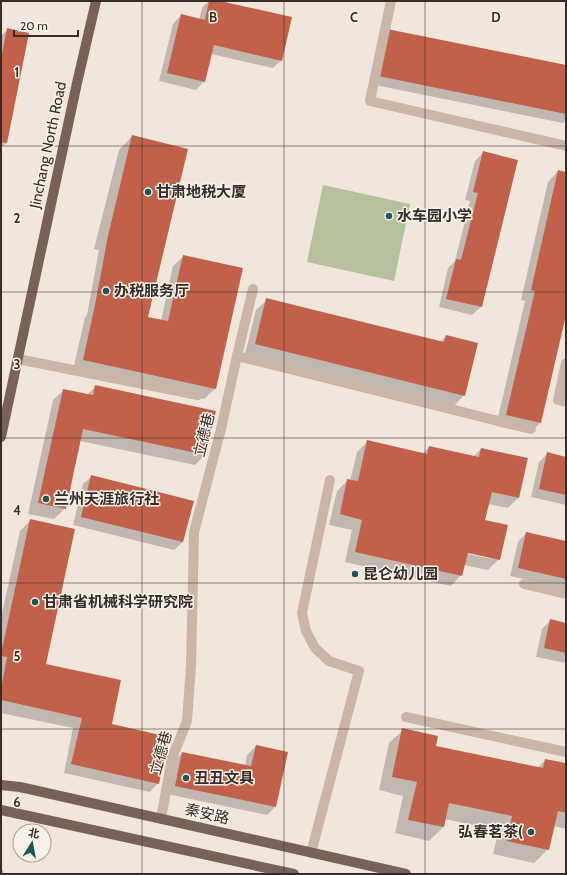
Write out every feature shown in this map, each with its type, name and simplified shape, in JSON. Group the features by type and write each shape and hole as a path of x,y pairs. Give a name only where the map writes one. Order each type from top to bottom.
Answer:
{"main road":[{"name":"Jinchang North Road","path":"1,437 96,1"},
{"name":"秦安路","path":"1,786 20,787 406,874"},
{"path":"1,810 294,874"}],"lane":[{"path":"391,1 370,101 566,146"},
{"name":"立德巷","path":"161,819 172,758 187,721 191,666 194,532 221,429 253,289"},
{"path":"237,356 531,429"},
{"path":"18,359 198,395"},
{"path":"562,401 566,363"},
{"path":"311,853 359,671 329,661 315,648 306,631 302,613 330,480"},
{"path":"524,584 566,594"},
{"path":"406,717 566,752"}],"path":[{"path":"1,871 4,874"}],"green space":[{"path":"323,185 410,204 394,281 307,262"}],"building":[{"path":"209,1 220,1 292,17 282,61 214,45 205,82 167,73 181,14 205,20"},
{"path":"7,28 29,33 7,143 1,142 1,59"},
{"path":"387,29 566,65 566,114 378,76"},
{"path":"132,135 188,149 148,317 168,321 183,255 243,268 216,389 83,360 108,236"},
{"path":"483,151 518,160 482,307 446,299 456,259 461,260 478,193 473,192"},
{"path":"558,170 566,172 566,315 541,423 506,415 535,291 531,290"},
{"path":"266,298 444,342 446,335 478,343 465,396 255,344"},
{"path":"95,385 216,411 206,455 83,429 66,509 38,503 63,389 93,395"},
{"path":"367,440 427,454 429,446 479,457 481,448 528,458 519,498 492,492 485,520 508,525 500,560 468,553 462,576 355,552 362,520 340,514 347,479 358,481"},
{"path":"547,452 566,457 566,495 539,489"},
{"path":"91,475 194,501 183,542 81,517"},
{"path":"30,519 75,529 46,664 121,680 112,724 169,737 159,784 71,764 82,718 1,700 1,689 7,657 1,656 1,654"},
{"path":"526,532 566,541 566,579 518,568"},
{"path":"550,619 566,623 566,653 544,648"},
{"path":"402,728 438,736 436,746 543,768 545,759 566,763 566,813 558,811 549,850 507,841 512,816 449,803 444,827 408,820 417,782 392,777"},
{"path":"256,745 288,752 276,807 175,786 182,752 251,766"}],"place":[{"name":"甘肃地税大厦","path":"148,192"},
{"name":"水车园小学","path":"389,216"},
{"name":"办税服务厅","path":"106,291"},
{"name":"兰州天涯旅行社","path":"46,499"},
{"name":"昆仑幼儿园","path":"355,574"},
{"name":"甘肃省机械科学研究院","path":"35,602"},
{"name":"丑丑文具","path":"186,778"},
{"name":"弘春茗茶(","path":"531,832"}]}
